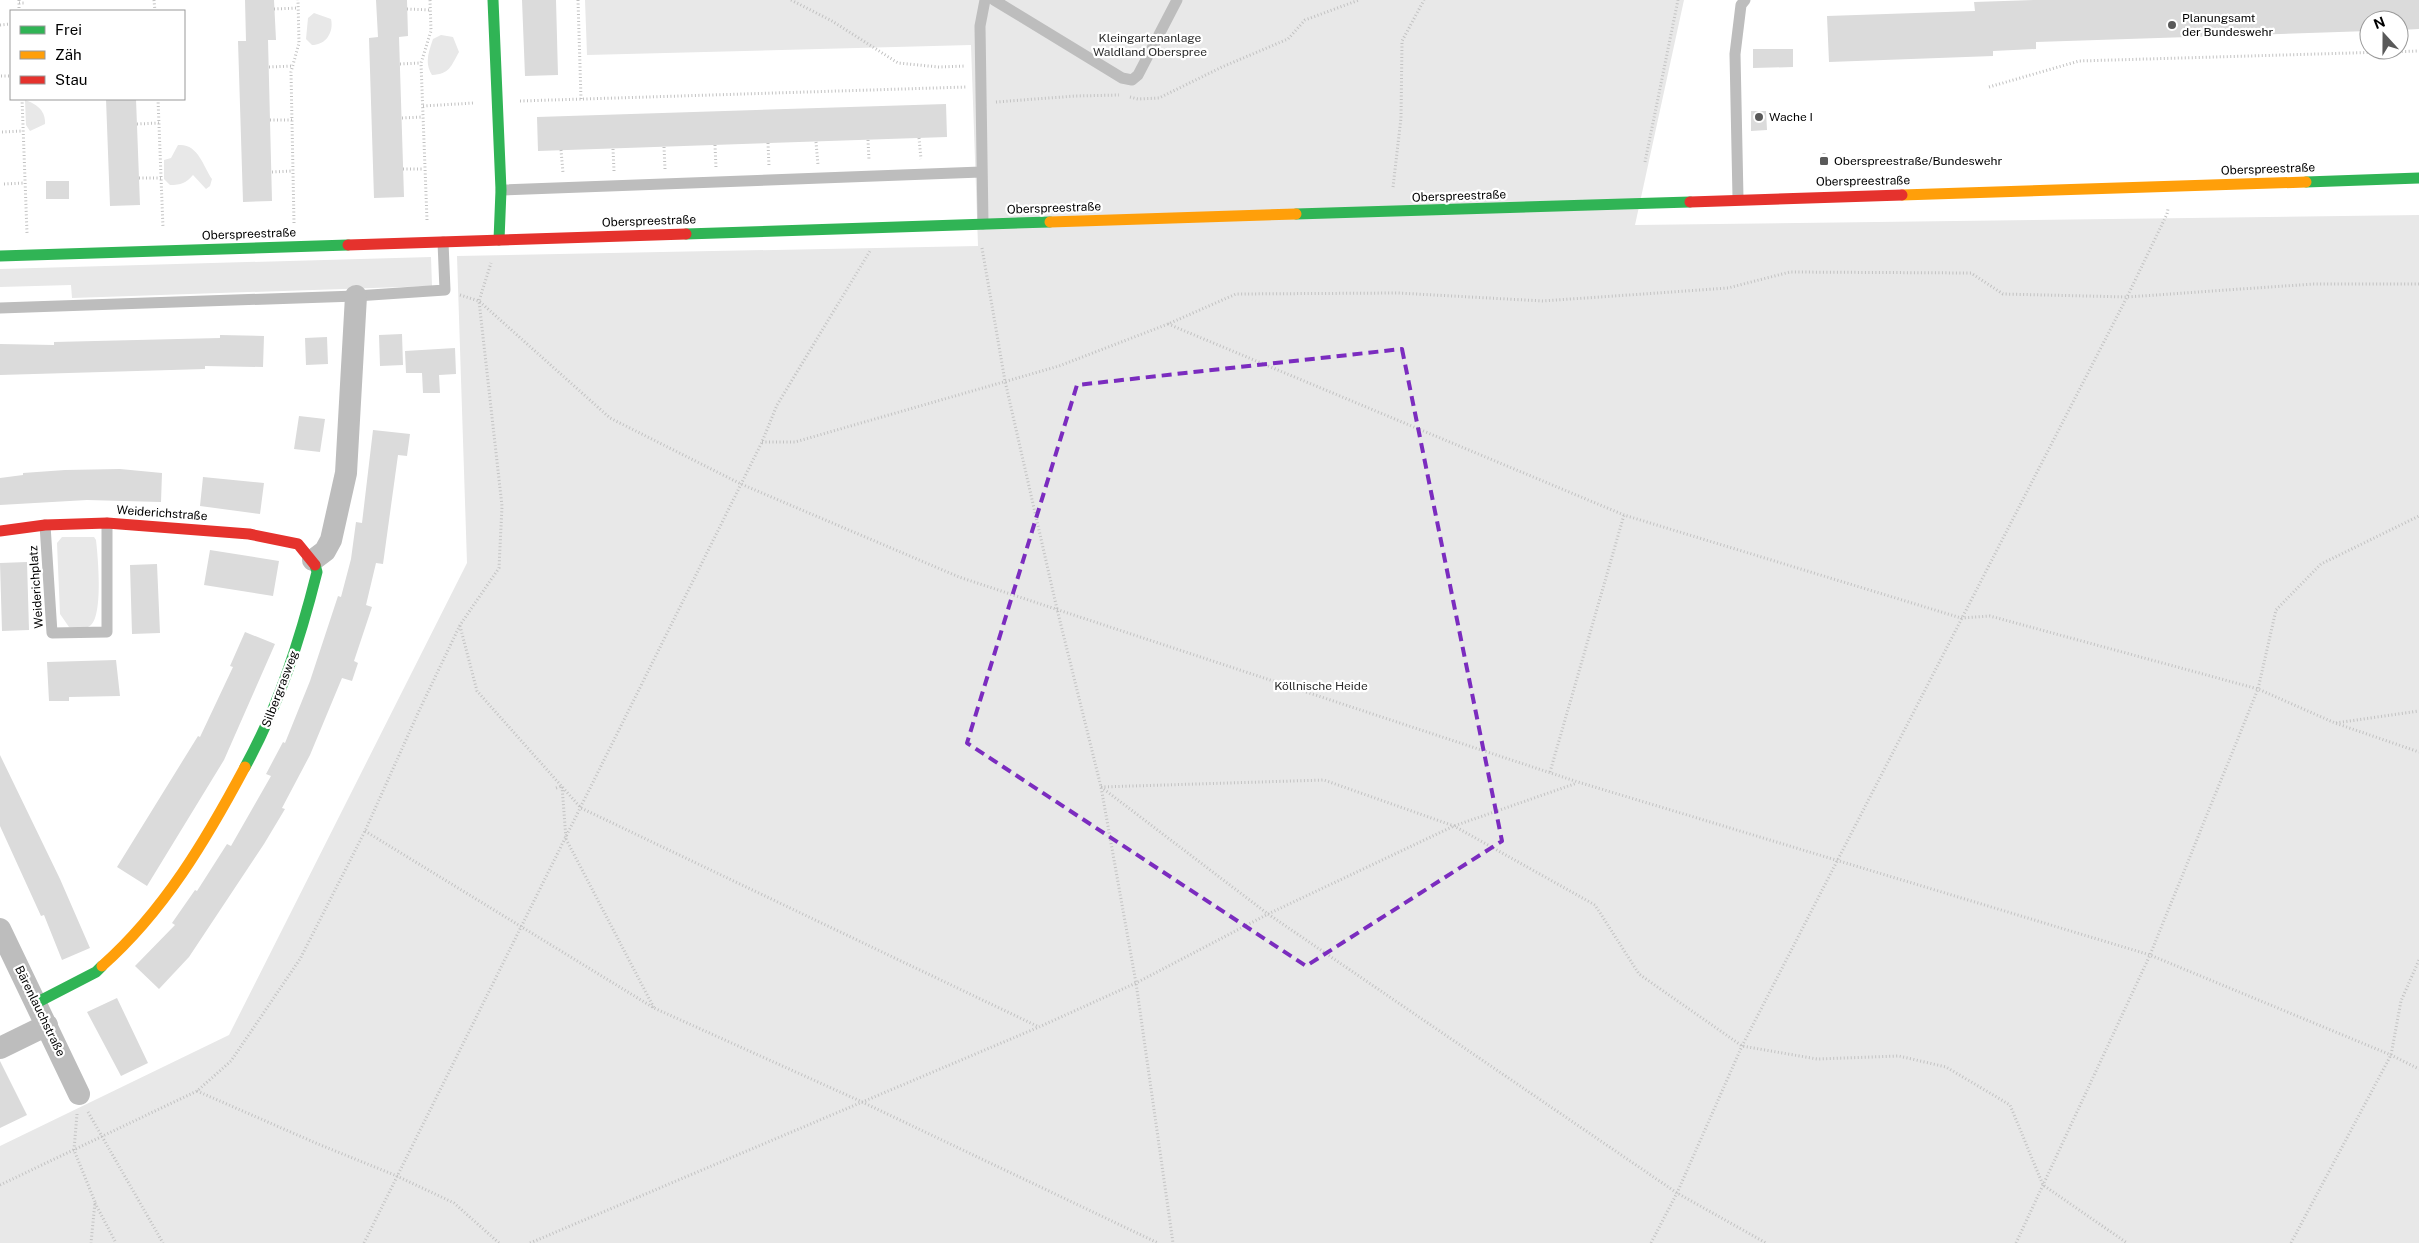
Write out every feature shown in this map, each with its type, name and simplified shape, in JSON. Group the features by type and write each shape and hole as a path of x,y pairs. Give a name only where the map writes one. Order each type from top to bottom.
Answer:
{"main road":[{"path":"493,0 501,190 499,240"},
{"name":"Oberspreestraße","path":"0,256 1567,206 1738,198 2419,178"},
{"name":"Weiderichstraße","path":"0,531 45,525 107,523 249,534 298,544 313,560"},
{"name":"Silbergrasweg","path":"36,1003 96,972 126,945 156,910 212,829 262,736 282,690 306,621 317,572 313,560"}],"street":[{"path":"313,560 325,551 331,540 346,473 356,296"},
{"name":"Bärenlauchstraße","path":"0,930 79,1094"},
{"path":"0,1048 46,1025"}],"lane":[{"path":"983,224 979,87 980,26 986,0"},
{"path":"994,0 1122,78 1132,80 1138,75 1177,0"},
{"path":"1738,198 1735,54 1741,5 1745,0"},
{"path":"501,190 981,172"},
{"path":"0,308 356,296 445,290 443,242"},
{"name":"Weiderichplatz","path":"45,525 52,633 107,632 107,523"}],"path":[{"path":"295,246 292,120 293,66 299,43 298,0"},
{"path":"428,242 424,169 422,63 431,31 430,0"},
{"path":"578,0 581,99"},
{"path":"791,0 832,21 898,63 939,67 980,65"},
{"path":"980,104 1075,96 1123,95 1138,99 1159,98 1222,67 1288,39 1306,20 1359,0"},
{"path":"1392,190 1402,118 1402,40 1424,0"},
{"path":"1645,162 1678,0"},
{"path":"19,2 26,3"},
{"path":"274,9 298,8"},
{"path":"407,9 431,10"},
{"path":"1989,87 2079,61 2419,51"},
{"path":"400,64 422,63"},
{"path":"269,67 293,66"},
{"path":"423,106 497,101 979,87"},
{"path":"22,100 28,255"},
{"path":"158,100 163,251"},
{"path":"402,118 423,117"},
{"path":"270,120 292,120"},
{"path":"137,124 159,122"},
{"path":"2,132 23,131"},
{"path":"919,138 921,162"},
{"path":"868,140 869,164"},
{"path":"816,142 818,165"},
{"path":"768,143 769,166"},
{"path":"715,145 716,168"},
{"path":"664,147 664,170"},
{"path":"613,148 614,172"},
{"path":"561,150 562,173"},
{"path":"1824,153 1824,161"},
{"path":"403,169 424,169"},
{"path":"272,172 293,171"},
{"path":"139,178 161,178"},
{"path":"4,184 25,183"},
{"path":"1651,1243 1677,1193 1742,1046 2127,297 2167,214 2170,186"},
{"path":"983,224 982,250 1005,381 1057,609 1101,787 1136,983 1173,1243"},
{"path":"364,1243 762,442 777,405 884,227"},
{"path":"0,1185 197,1091 231,1061 300,958 365,831 460,625 499,568 502,506 479,301 499,240"},
{"path":"762,442 795,442 1059,366 1168,324 1236,294 1398,293 1543,301 1728,288 1790,272 1971,273 2003,294 2127,297 2313,284 2419,284"},
{"path":"445,290 479,301 610,418 741,484 959,576 1578,782 2150,955 2391,1055 2419,1069"},
{"path":"1168,324 1624,515 1961,618 1990,616 2258,689 2336,723 2419,752"},
{"path":"1550,772 1624,515"},
{"path":"2016,1243 2150,955 2258,689 2276,610 2321,564 2419,516"},
{"path":"460,625 477,691 581,808 1039,1027"},
{"path":"2336,723 2419,711"},
{"path":"1101,787 1324,780 1454,826 1596,905 1639,974 1742,1046 1817,1059 1899,1056 1946,1067 2010,1105 2043,1185 2127,1243"},
{"path":"530,1243 860,1101 1039,1027 1136,983 1268,914 1454,826 1578,782"},
{"path":"556,788 562,786"},
{"path":"562,786 566,839 654,1008"},
{"path":"1101,787 1268,914 1677,1193 1766,1243"},
{"path":"365,831 654,1008 860,1101 1158,1243"},
{"path":"2290,1243 2391,1055 2401,1001 2419,960"},
{"path":"197,1091 318,1144 398,1176 454,1203 499,1243"},
{"path":"79,1094 101,1137 163,1243"},
{"path":"79,1094 74,1150 95,1202 116,1243"},
{"path":"91,1243 95,1202"}],"highlighted area":[{"path":"1402,349 1502,841 1306,966 967,743 1077,385"}],"green space":[{"name":"Köllnische Heide","path":"585,0 1684,0 1635,225 2419,215 2419,1243 0,1243 0,1146 229,1035 467,563 457,256 978,246 971,45 587,55"},
{"path":"314,13 331,19 332,24 328,37 321,43 312,45 306,39 308,18"},
{"path":"441,35 453,37 459,52 452,65 446,71 432,75 428,66 429,52 433,39"},
{"path":"25,100 40,108 45,119 45,124 30,131 26,125"},
{"path":"178,145 185,145 199,156 212,179 210,186 206,189 193,175 186,182 177,185 170,185 164,179 164,160 171,158"},
{"path":"431,257 432,286 72,298 71,285 0,287 0,269"},
{"path":"62,537 94,537 96,540 99,585 97,609 95,619 86,628 69,627 60,614 57,543"}],"building":[{"path":"245,0 274,0 276,40 268,40 272,201 243,202 238,41 246,41"},
{"path":"376,0 407,0 408,36 399,37 404,197 374,198 369,38 378,37"},
{"path":"522,0 556,0 558,75 525,76"},
{"name":"Planungsamt der Bundeswehr","path":"2035,0 2419,0 2419,29 2409,30 2409,10 2359,10 2359,31 2036,42 2036,49 1993,51 1993,56 1829,62 1827,16 1975,11 1974,2"},
{"path":"1753,49 1793,49 1793,67 1753,68"},
{"path":"106,100 136,100 140,205 110,206"},
{"path":"946,104 947,137 538,151 537,117"},
{"name":"Wache I","path":"1751,111 1766,111 1767,130 1751,131"},
{"path":"46,181 69,181 69,199 46,199"},
{"path":"402,334 403,365 380,366 379,335"},
{"path":"220,335 264,336 263,367 205,366 205,369 0,375 0,344 54,345 54,342 220,338"},
{"path":"327,337 328,364 306,365 305,338"},
{"path":"455,348 456,374 439,375 440,393 423,393 422,373 406,373 405,351"},
{"path":"299,416 325,419 320,452 294,449"},
{"path":"373,430 410,434 407,456 398,455 383,564 376,563 366,605 372,607 354,661 358,663 352,681 342,678 310,755 282,808 285,809 264,844 189,957 159,989 135,966 175,925 172,923 195,890 197,891 227,844 231,846 271,776 266,774 283,742 285,743 310,681 338,596 341,597 351,559 356,522 362,523"},
{"path":"120,469 162,473 161,502 87,500 0,505 0,478 23,475 23,473"},
{"path":"203,477 264,483 260,514 200,506"},
{"path":"210,550 279,561 273,596 204,585"},
{"path":"27,562 29,630 2,631 0,563"},
{"path":"157,564 160,633 132,634 130,565"},
{"path":"245,632 275,644 224,760 147,886 117,867 198,736 200,737 233,667 230,666"},
{"path":"116,660 120,696 69,697 69,701 49,701 47,662"},
{"path":"0,755 60,879 90,948 62,960 44,915 41,916 0,826"},
{"path":"117,998 148,1063 121,1076 87,1012"},
{"path":"0,1061 27,1115 0,1128"}],"traffic: fast":[{"path":"493,0 501,190 499,240"},
{"path":"2306,182 2419,178"},
{"path":"1296,214 1690,202"},
{"path":"686,234 1050,222"},
{"path":"0,256 348,245"},
{"path":"245,767 268,720 287,672 317,572 315,565"},
{"path":"36,1003 96,972 102,966"}],"traffic: slow":[{"path":"1902,195 2306,182"},
{"path":"1050,222 1296,214"},
{"path":"102,966 145,922 182,873 199,848 245,767"}],"traffic: jam":[{"path":"1690,202 1902,195"},
{"path":"348,245 686,234"},
{"path":"0,531 45,525 107,523 249,534 298,544 315,565"}],"place":[{"name":"Planungsamt der Bundeswehr","path":"2172,25"},
{"name":"Wache I","path":"1759,117"},
{"name":"Oberspreestraße/Bundeswehr","path":"1824,161"}],"park label":[{"name":"Kleingartenanlage Waldland Oberspree","path":"1150,45"}]}
